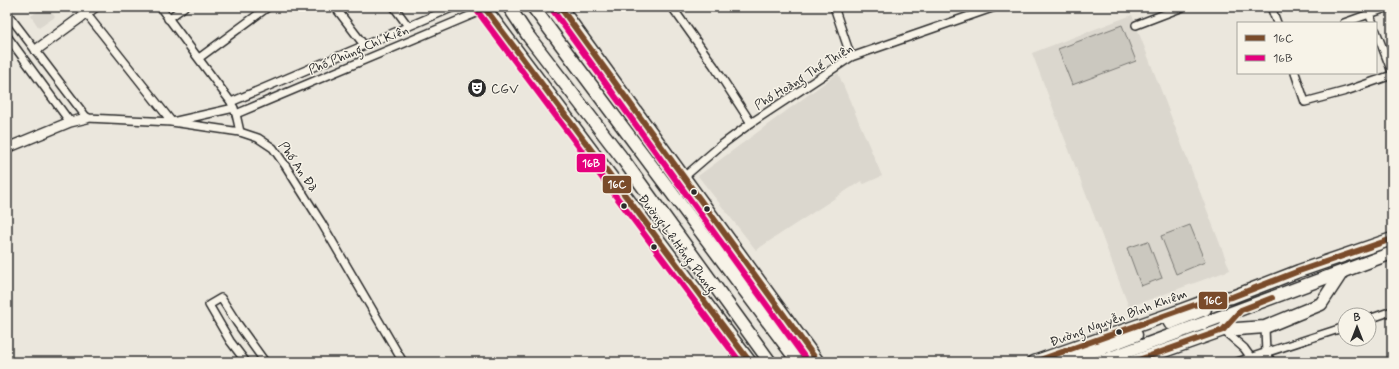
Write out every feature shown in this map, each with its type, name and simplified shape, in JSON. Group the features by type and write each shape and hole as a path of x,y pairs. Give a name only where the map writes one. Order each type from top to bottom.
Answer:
{"main road":[{"name":"Đường Lê Hồng Phong","path":"509,7 529,37 622,158 770,362"},
{"name":"Đường Lê Hồng Phong","path":"533,7 798,362"},
{"path":"560,7 818,362"},
{"name":"Đường Lê Hồng Phong","path":"486,8 750,362"},
{"name":"Đường Nguyễn Bỉnh Khiêm","path":"1034,362 1203,302 1232,297 1299,271 1392,238"},
{"path":"1099,362 1392,253"},
{"path":"1133,362 1223,330 1265,327 1321,304 1342,272"},
{"path":"702,298 716,288"},
{"path":"1066,362 1121,340 1189,316 1232,297"},
{"path":"1223,330 1241,310"}],"street":[{"path":"36,50 84,10 95,7"},
{"path":"160,7 199,58 234,108 240,132"},
{"path":"168,19 184,7"},
{"path":"199,58 268,7"},
{"path":"335,7 364,45"},
{"path":"394,7 408,26"},
{"name":"Phố Phùng Chí Kiên","path":"234,108 364,45 454,7"},
{"path":"672,7 714,66 751,123"},
{"path":"834,7 851,57"},
{"name":"Phố Hoàng Thế Thiện","path":"684,177 720,146 751,123 851,57 995,7"},
{"path":"1136,25 1183,7"},
{"path":"1271,7 1277,22"},
{"path":"1366,7 1373,22"},
{"path":"1347,22 1389,7"},
{"name":"Phố Phùng Chí Kiên","path":"234,108 380,53 486,8"},
{"path":"84,10 172,122 234,108"},
{"path":"7,13 87,118 70,122 7,148"},
{"path":"1295,74 1305,102 1346,91 1392,74 1377,34"},
{"path":"7,36 70,122"},
{"path":"372,42 380,53"},
{"name":"Phố An Đà","path":"87,118 172,122 240,132 258,138 273,148 285,164 325,229 403,362"},
{"path":"246,362 230,341 209,305 221,298 265,362"},
{"path":"1377,316 1392,311"},
{"path":"1265,327 1266,354 1272,362"},
{"path":"1223,330 1244,348 1252,360"},
{"path":"1237,362 1252,360 1337,330"}],"shaded area":[{"path":"44,7 48,7 55,17 39,28 31,16"},
{"path":"1132,15 1230,270 1129,307 1032,53"},
{"path":"1122,25 1136,61 1072,85 1058,49"},
{"path":"838,73 882,176 864,184 861,181 756,250 698,176"},
{"path":"1190,225 1205,262 1176,274 1161,236"},
{"path":"1148,241 1162,278 1141,286 1127,248"}],"transit line":[{"name":"16C","path":"484,7 750,362"},
{"name":"16C","path":"560,7 818,362"},
{"name":"16B","path":"478,12 740,362"},
{"name":"16B","path":"554,12 808,362"},
{"name":"16C","path":"1034,362 1203,302 1232,297 1299,271 1392,239"},
{"name":"16C","path":"1133,362 1223,330 1241,310 1272,298"}],"place":[{"name":"CGV","path":"477,88"}]}
